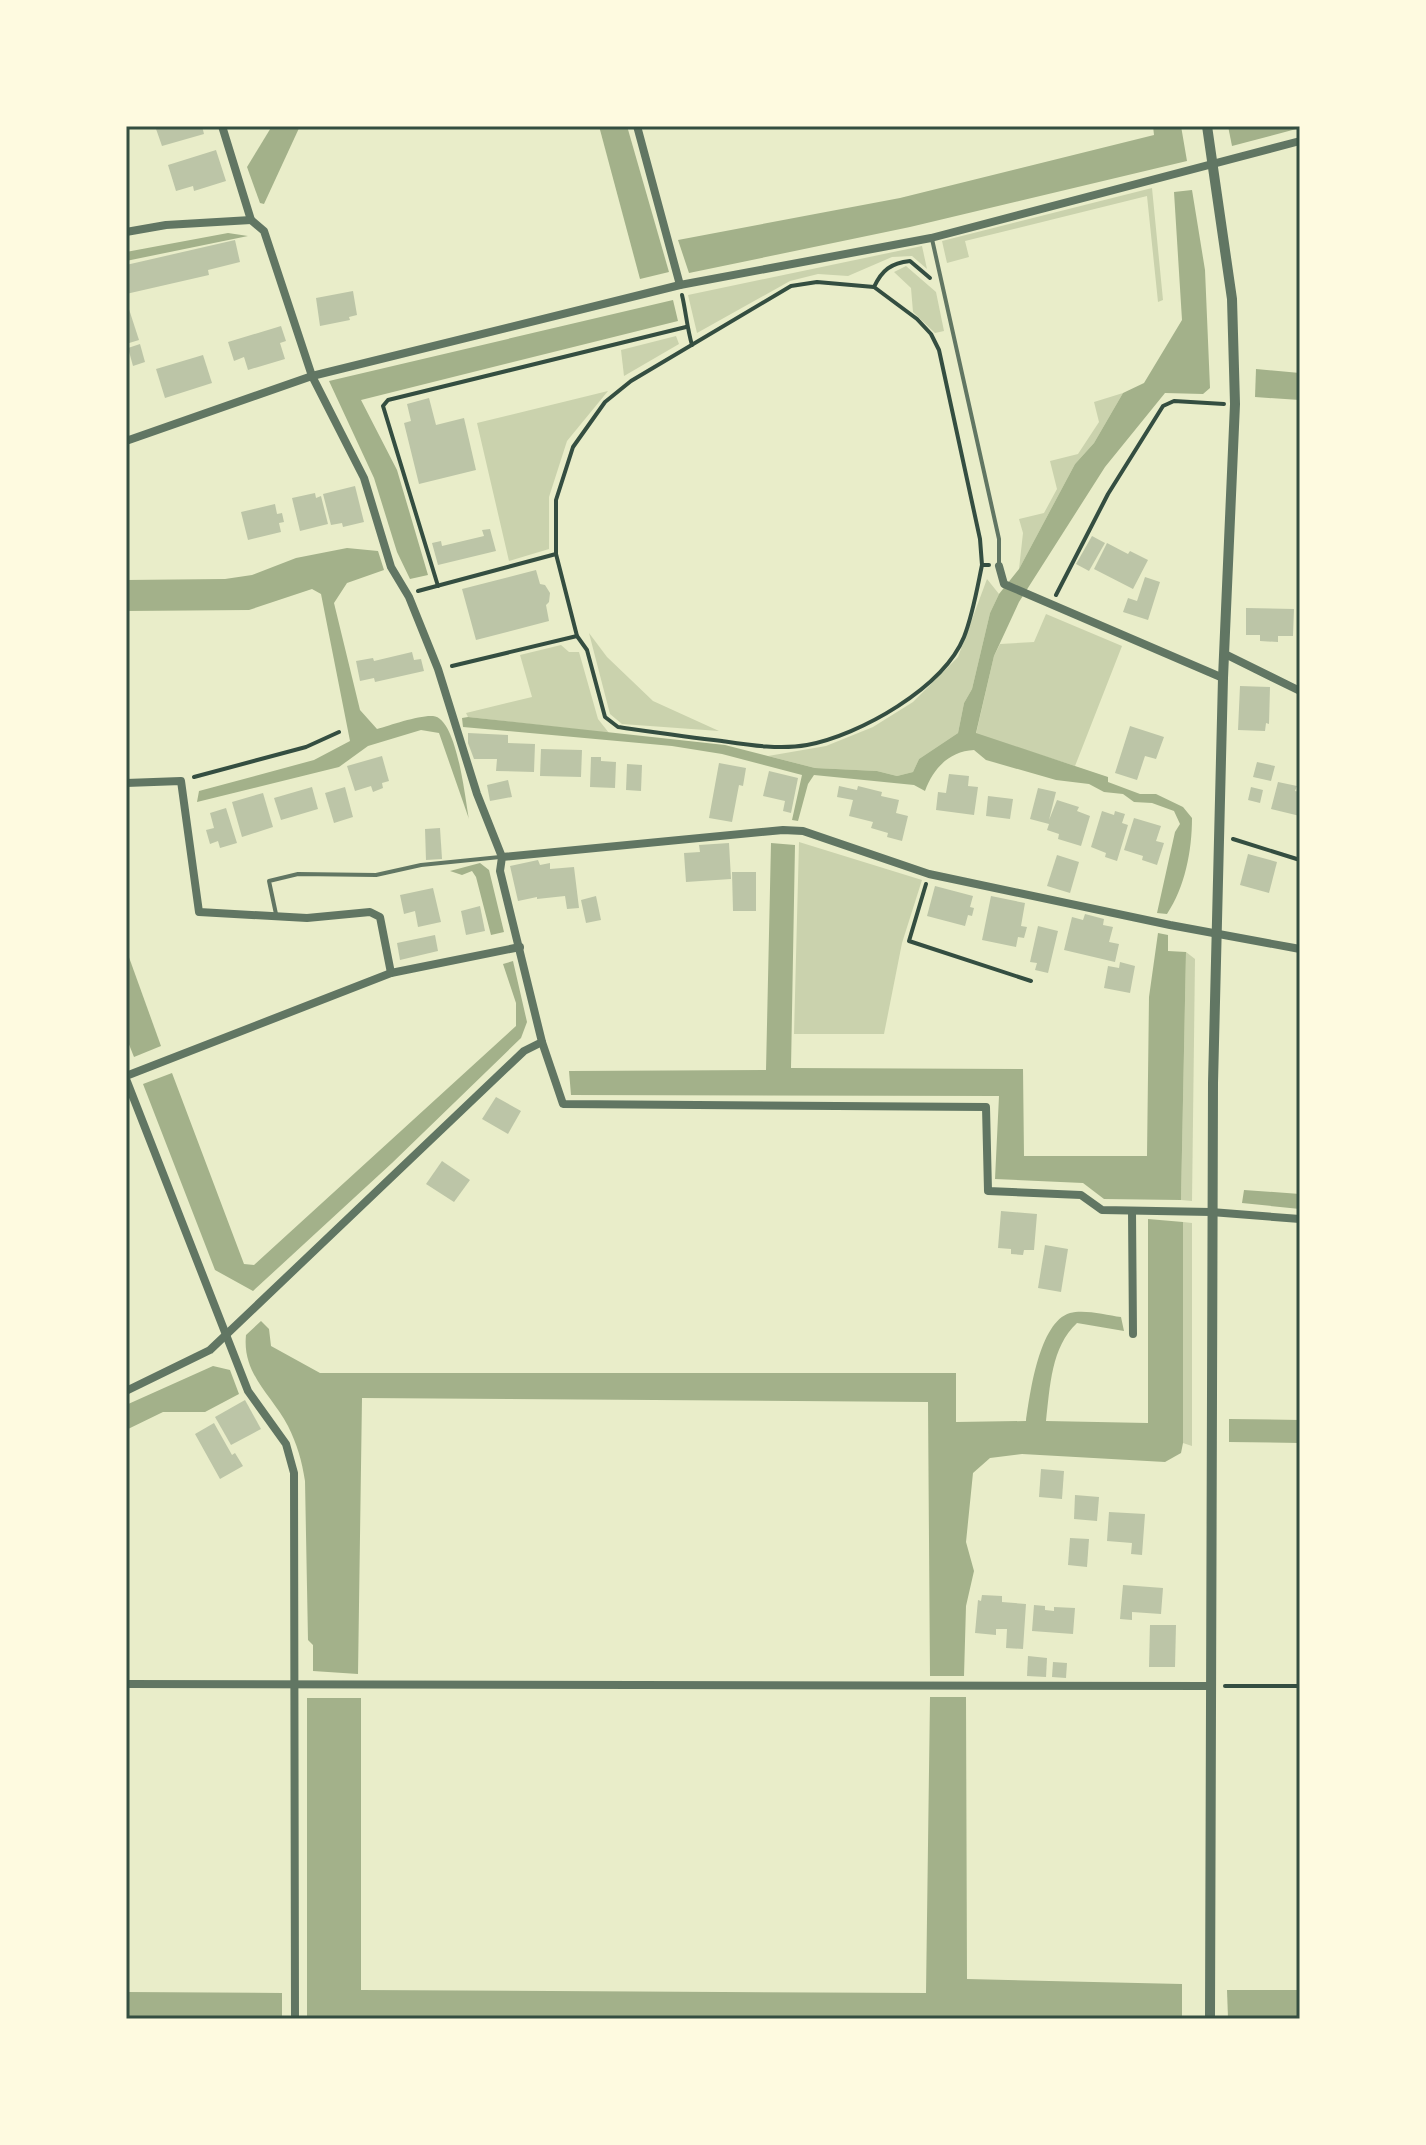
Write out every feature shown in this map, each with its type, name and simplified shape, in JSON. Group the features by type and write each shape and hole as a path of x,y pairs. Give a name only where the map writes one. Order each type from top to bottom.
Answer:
{"street":[{"path":"222,126 251,220 264,231 312,376 364,478 391,567 409,597 438,669 477,794 502,857 500,871 542,1042 563,1104 986,1107 988,1191 1081,1195 1102,1210 1211,1212 1300,1219"},
{"path":"637,126 680,285"},
{"path":"1207,126 1232,299 1235,404 1223,678 1211,1212 1210,2019"},
{"path":"126,441 312,376 680,285 931,238 1300,141"},
{"path":"126,232 166,225 251,220"},
{"path":"999,566 1004,584 1223,678"},
{"path":"1225,654 1300,691"},
{"path":"126,783 181,781 199,912 307,918 370,912 380,917 391,973"},
{"path":"502,857 783,830 803,831 929,874 1300,949"},
{"path":"295,2019 294,1473 286,1444 248,1391 126,1078 391,973 520,947"},
{"path":"126,1391 210,1350 524,1051 542,1042"},
{"path":"1132,1211 1133,1334"},
{"path":"126,1684 1210,1686"}],"lane":[{"path":"931,238 999,539 999,566"},
{"path":"276,917 269,881 298,874 376,875 421,865 502,857"}],"path":[{"path":"874,287 880,273 894,263 910,261 930,278 941,279"},
{"path":"817,282 874,287 917,319 931,334 939,350 980,539 982,565 975,604 963,639 947,664 903,704 865,725 807,745 761,746 618,727 605,717 587,650 577,636 556,554 556,500 573,447 605,402 631,381 693,345 791,286 817,282"},
{"path":"680,285 688,319 686,327 693,345"},
{"path":"438,586 398,452 384,417 383,406 388,400 686,327"},
{"path":"1051,604 1108,494 1163,406 1174,401 1235,404"},
{"path":"409,597 418,591 556,554"},
{"path":"982,565 999,566"},
{"path":"438,669 577,636"},
{"path":"181,781 306,747 339,732"},
{"path":"1219,835 1300,860"},
{"path":"929,874 909,941 1031,981"},
{"path":"1210,1686 1300,1686"}],"shaded area":[{"path":"272,126 300,126 264,204 260,203 247,167"},
{"path":"599,126 627,126 669,272 640,279"},
{"path":"1153,126 1181,126 1187,161 910,227 689,273 678,240 900,198 1154,135"},
{"path":"1228,126 1300,126 1300,128 1232,146"},
{"path":"1152,188 1163,300 1158,302 1147,196 965,241 969,257 947,263 942,241"},
{"path":"1192,190 1205,270 1210,388 1203,394 1165,393 1105,467 1019,602 994,656 976,733 1108,777 1108,782 1140,794 1156,794 1183,807 1192,818 1191,843 1183,880 1167,914 1157,913 1175,832 1180,824 1174,811 1152,803 1134,802 1123,794 1104,792 1089,784 1056,780 986,760 974,750 957,754 943,763 925,791 914,785 814,775 808,784 798,821 792,820 802,775 722,754 672,746 463,727 462,718 468,717 725,745 815,768 877,771 897,776 913,772 919,759 958,733 990,613 999,594 1019,569 1075,464 1094,443 1123,393 1144,383 1182,320 1174,192"},
{"path":"228,233 248,236 126,261 126,252"},
{"path":"922,246 927,269 912,256 892,257 848,276 818,274 790,281 697,333 688,295"},
{"path":"906,266 936,292 944,331 935,333 913,312 911,288 894,272"},
{"path":"673,300 678,321 361,400 397,470 428,575 410,579 397,552 374,478 329,381"},
{"path":"676,336 679,344 624,376 621,350"},
{"path":"1256,369 1300,373 1300,400 1255,397"},
{"path":"608,391 567,441 549,497 549,549 509,561 477,423"},
{"path":"1123,393 1094,443 1075,464 1019,569 1023,533 1019,519 1044,513 1057,489 1050,461 1078,454 1099,422 1094,402"},
{"path":"347,548 378,551 384,570 347,583 334,603 360,710 377,729 420,717 433,716 441,720 454,744 469,819 439,733 421,730 368,746 339,767 197,802 199,791 314,760 350,741 321,594 312,589 249,610 126,611 126,580 225,579 252,575 296,558"},
{"path":"987,579 999,594 990,613 958,733 919,759 913,772 897,776 877,771 815,768 768,756 826,746 873,727 913,702 958,657"},
{"path":"1046,614 1122,646 1075,766 976,734 994,656 1000,644 1034,642"},
{"path":"589,633 607,657 653,701 719,731 622,724 610,714"},
{"path":"561,645 569,652 579,652 598,719 609,733 468,717 466,713 532,697 520,655"},
{"path":"799,842 922,880 902,943 884,1034 794,1034"},
{"path":"771,843 795,845 791,1068 1023,1069 1024,1156 1147,1156 1149,997 1158,933 1168,935 1168,951 1186,952 1181,1200 1104,1199 1083,1183 995,1179 999,1096 571,1095 569,1071 766,1070"},
{"path":"480,863 489,870 504,932 491,935 472,871 462,875 450,871"},
{"path":"126,949 161,1046 134,1057 126,1037"},
{"path":"1186,952 1195,959 1192,1201 1181,1200"},
{"path":"513,961 527,1022 521,1038 253,1291 215,1270 143,1084 172,1073 244,1264 254,1265 516,1026 516,1003 503,964"},
{"path":"1244,1190 1300,1194 1300,1209 1242,1203"},
{"path":"1148,1219 1183,1222 1181,1453 1165,1462 1022,1454 990,1458 973,1473 966,1542 974,1571 966,1606 964,1676 930,1676 928,1402 362,1398 358,1674 313,1671 313,1645 308,1640 305,1481 291,1433 248,1361 246,1335 261,1321 269,1329 271,1346 320,1373 956,1373 956,1422 1026,1421 1038,1360 1051,1330 1059,1319 1070,1313 1095,1313 1121,1317 1124,1331 1077,1323 1068,1333 1053,1368 1046,1421 1148,1423"},
{"path":"1183,1222 1192,1223 1192,1446 1183,1443"},
{"path":"213,1366 230,1370 239,1394 205,1412 163,1412 126,1430 126,1405"},
{"path":"1229,1419 1300,1420 1300,1443 1229,1442"},
{"path":"930,1697 966,1697 967,1979 1182,1984 1182,2019 362,2016 361,2019 307,2019 307,1698 361,1698 361,1990 926,1993"},
{"path":"1227,1990 1300,1990 1300,2018 1228,2018"},
{"path":"126,1992 282,1993 282,2018 126,2017"}],"building":[{"path":"155,126 202,126 204,134 162,146"},
{"path":"216,150 226,181 194,191 193,186 176,191 168,165"},
{"path":"235,240 240,262 208,270 209,275 126,294 126,265"},
{"path":"353,291 357,315 349,317 350,320 320,326 316,298"},
{"path":"126,300 139,340 126,344"},
{"path":"281,326 286,341 280,343 285,359 248,370 244,357 234,361 228,342"},
{"path":"140,344 145,362 133,366 128,348"},
{"path":"203,355 212,383 165,398 156,369"},
{"path":"429,398 436,425 464,418 476,470 419,484 404,423 411,421 407,404"},
{"path":"355,486 364,522 343,527 342,523 331,525 323,494"},
{"path":"315,493 316,498 321,496 328,524 300,531 292,498"},
{"path":"275,504 277,514 282,513 284,522 279,523 281,532 248,540 241,512"},
{"path":"490,529 496,551 438,565 432,543 441,541 442,546 484,536 482,530"},
{"path":"1092,536 1105,543 1089,571 1076,564"},
{"path":"1107,543 1148,560 1133,589 1094,569"},
{"path":"536,570 540,584 545,585 550,593 546,605 549,621 476,640 462,589"},
{"path":"1145,577 1160,582 1148,620 1123,612 1128,598 1137,601"},
{"path":"1246,608 1294,609 1293,636 1278,636 1278,642 1260,641 1260,635 1246,635"},
{"path":"412,652 414,660 421,659 424,671 375,682 374,678 360,681 356,661 373,658 374,661"},
{"path":"1240,686 1270,687 1269,724 1266,723 1265,731 1238,730"},
{"path":"1130,726 1164,737 1156,759 1145,756 1137,780 1115,773"},
{"path":"468,733 508,735 508,743 535,744 534,772 496,771 497,759 474,759"},
{"path":"541,749 582,750 581,777 540,776"},
{"path":"382,756 389,781 373,792 371,786 355,791 347,766"},
{"path":"591,757 616,762 615,788 590,787"},
{"path":"1257,762 1275,766 1271,781 1253,777"},
{"path":"719,763 746,768 743,786 739,785 732,822 709,818"},
{"path":"627,764 642,765 641,791 626,790"},
{"path":"769,771 798,778 791,813 783,811 785,801 763,796"},
{"path":"949,774 969,776 968,786 978,787 974,815 936,810 938,792 946,793"},
{"path":"508,780 512,797 490,801 487,785"},
{"path":"1278,782 1297,786 1295,791 1300,792 1300,816 1271,809"},
{"path":"839,786 857,790 858,786 899,800 896,813 908,816 902,841 871,828 873,822 849,816 853,800 837,797"},
{"path":"312,787 318,809 281,820 274,798"},
{"path":"345,787 353,817 334,823 325,793"},
{"path":"1251,787 1263,790 1260,803 1248,800"},
{"path":"1038,788 1056,792 1049,820 1057,800 1079,807 1077,811 1090,816 1081,846 1058,839 1059,834 1047,830 1049,824 1030,819"},
{"path":"263,793 273,827 242,837 232,802"},
{"path":"988,796 1013,799 1010,819 986,816"},
{"path":"226,808 237,843 220,848 218,841 210,844 206,830 214,828 210,813"},
{"path":"1102,811 1114,815 1115,811 1125,814 1122,823 1128,825 1117,861 1091,847"},
{"path":"1134,818 1161,826 1156,841 1164,843 1157,865 1142,860 1143,856 1124,850"},
{"path":"440,828 442,859 426,860 425,829"},
{"path":"729,843 731,879 686,882 684,853 700,852 699,845"},
{"path":"1248,854 1277,862 1269,893 1240,885"},
{"path":"1057,855 1079,862 1070,893 1047,886"},
{"path":"538,860 540,865 550,863 550,869 574,867 579,908 567,909 565,896 518,901 510,866"},
{"path":"732,872 756,872 756,911 733,911"},
{"path":"935,886 973,896 970,907 974,908 972,916 968,915 965,926 927,916"},
{"path":"433,888 441,922 418,927 415,911 404,914 400,895"},
{"path":"596,896 601,920 586,923 581,900"},
{"path":"991,896 1025,903 1021,926 1027,927 1024,938 1018,937 1016,947 982,940"},
{"path":"480,906 485,931 466,935 461,911"},
{"path":"1085,914 1104,919 1103,925 1113,927 1109,942 1119,944 1115,962 1064,950 1072,917 1083,920"},
{"path":"1038,926 1058,931 1048,973 1035,970 1037,963 1030,962"},
{"path":"435,935 438,951 400,960 397,943"},
{"path":"1120,962 1135,966 1130,993 1104,988 1108,966 1119,968"},
{"path":"496,1097 521,1111 508,1134 482,1119"},
{"path":"442,1161 470,1180 454,1202 426,1184"},
{"path":"1001,1211 1037,1214 1034,1250 1024,1250 1023,1255 1011,1254 1011,1249 998,1248"},
{"path":"1045,1245 1068,1249 1061,1292 1038,1288"},
{"path":"245,1400 261,1429 231,1445 215,1417"},
{"path":"214,1423 232,1455 235,1453 243,1466 220,1479 195,1434"},
{"path":"1041,1469 1064,1471 1062,1499 1039,1497"},
{"path":"1075,1495 1099,1497 1097,1521 1074,1519"},
{"path":"1109,1512 1145,1514 1142,1555 1131,1554 1132,1543 1107,1541"},
{"path":"1070,1538 1089,1539 1087,1567 1068,1565"},
{"path":"1123,1585 1163,1588 1161,1614 1132,1612 1132,1620 1120,1619"},
{"path":"982,1595 1002,1596 1002,1602 1026,1604 1023,1649 1006,1648 1007,1629 996,1629 996,1635 975,1633 978,1600 981,1601"},
{"path":"1034,1605 1054,1611 1054,1607 1075,1608 1073,1634 1032,1631"},
{"path":"1150,1625 1176,1625 1175,1667 1149,1667"},
{"path":"1028,1656 1047,1658 1046,1677 1027,1676"},
{"path":"1053,1662 1067,1663 1066,1678 1052,1677"}]}
